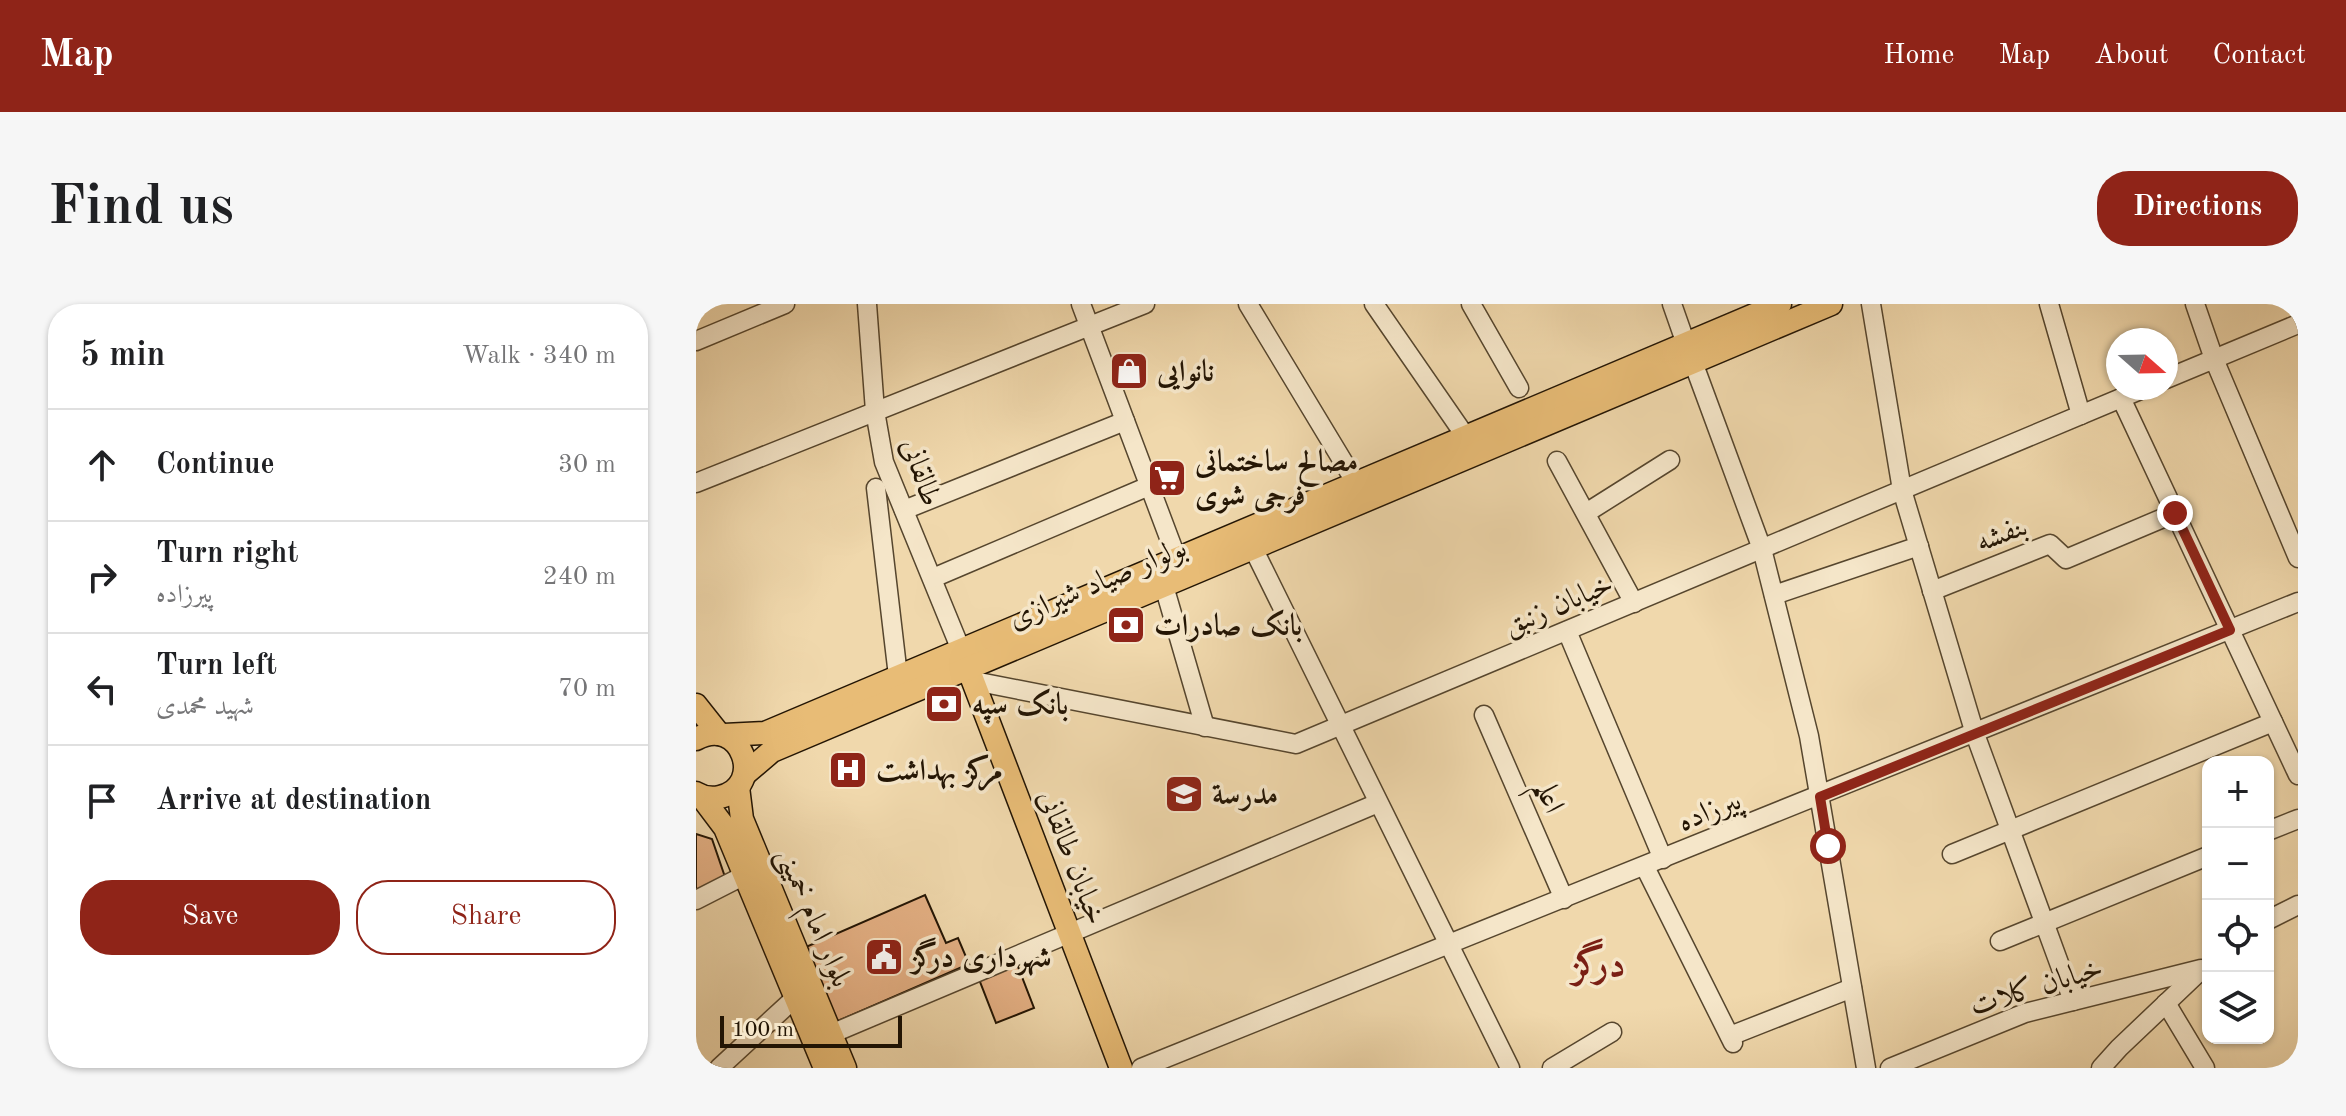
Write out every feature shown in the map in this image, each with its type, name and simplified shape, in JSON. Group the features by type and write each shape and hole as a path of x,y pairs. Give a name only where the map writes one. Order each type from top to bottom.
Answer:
{"main road":[{"name":"بولوار صیاد شیرازی","path":"741,781 772,751 1253,548 1690,353 1780,304"},
{"name":"بولوار صیاد شیرازی","path":"696,739 712,733 765,733 898,676 968,666 1177,559 1356,483 1466,437 1831,304"},
{"name":"خیابان طالقانی","path":"968,666 1121,1068"},
{"path":"696,705 722,735"},
{"name":"بلوار امام خمینی","path":"722,735 736,742 743,753 742,819 845,1068"},
{"path":"698,795 713,799 726,796 741,781"},
{"name":"بلوار امام خمینی","path":"698,795 725,828 825,1068"}],"street":[{"path":"696,341 785,304"},
{"name":"طالقانی","path":"867,304 875,411 884,462 968,666"},
{"path":"1081,304 1177,559"},
{"path":"696,483 1145,304"},
{"path":"1248,304 1356,483"},
{"path":"1374,304 1466,437"},
{"path":"1471,304 1519,388"},
{"path":"1672,304 1762,549 1774,595 1809,736 1866,1068"},
{"path":"1871,304 1902,490 1975,734 2073,1001"},
{"path":"2049,304 2081,415"},
{"path":"2195,304 2214,359 2298,558"},
{"path":"2178,374 2298,324"},
{"name":"خیابان زنبق","path":"968,666 1205,727 1296,744 2116,400"},
{"path":"2122,400 2298,775"},
{"path":"904,510 1125,421"},
{"path":"1586,513 1670,460"},
{"path":"1557,461 1634,603"},
{"path":"933,578 1149,486"},
{"path":"876,488 898,676"},
{"name":"بنفشه","path":"1932,591 2050,544 2066,559 2175,513"},
{"path":"1774,595 1919,546"},
{"path":"1253,548 1510,1068"},
{"path":"1164,586 1205,727"},
{"name":"پیرزاده","path":"1141,1068 2298,602"},
{"path":"1567,631 1663,859"},
{"name":"اعلم","path":"1484,715 1564,899"},
{"path":"1952,854 2273,722"},
{"path":"831,1034 1378,803"},
{"path":"2274,829 2298,819"},
{"path":"2000,941 2202,858"},
{"path":"1645,867 1732,1039 1852,988"},
{"path":"696,900 745,875"},
{"path":"2274,917 2298,905"},
{"name":"خیابان کلات","path":"1890,1068 2025,1013 2202,968"},
{"path":"2101,1068 2202,970"},
{"path":"719,1068 796,997"},
{"path":"2166,1003 2205,1068"},
{"path":"1552,1068 1612,1032"}],"building":[{"path":"696,834 712,839 725,877 696,892"},
{"name":"شهرداری درگز","path":"925,895 946,943 958,938 969,964 831,1024 799,950"},
{"path":"1015,959 1034,1008 996,1023 977,974"}],"place":[{"name":"نانوایی","path":"1129,371"},
{"name":"مصالح ساختمانی فرجی شوی","path":"1167,478"},
{"name":"بانک صادرات","path":"1126,625"},
{"name":"بانک سپه","path":"944,704"},
{"name":"مرکز بهداشت","path":"848,770"},
{"name":"مدرسة","path":"1184,794"},
{"name":"شهرداری درگز","path":"884,957"}],"district":[{"name":"درگز","path":"1599,963"}],"route":[{"path":"1828,846 1820,797 2230,630 2175,513"}]}
